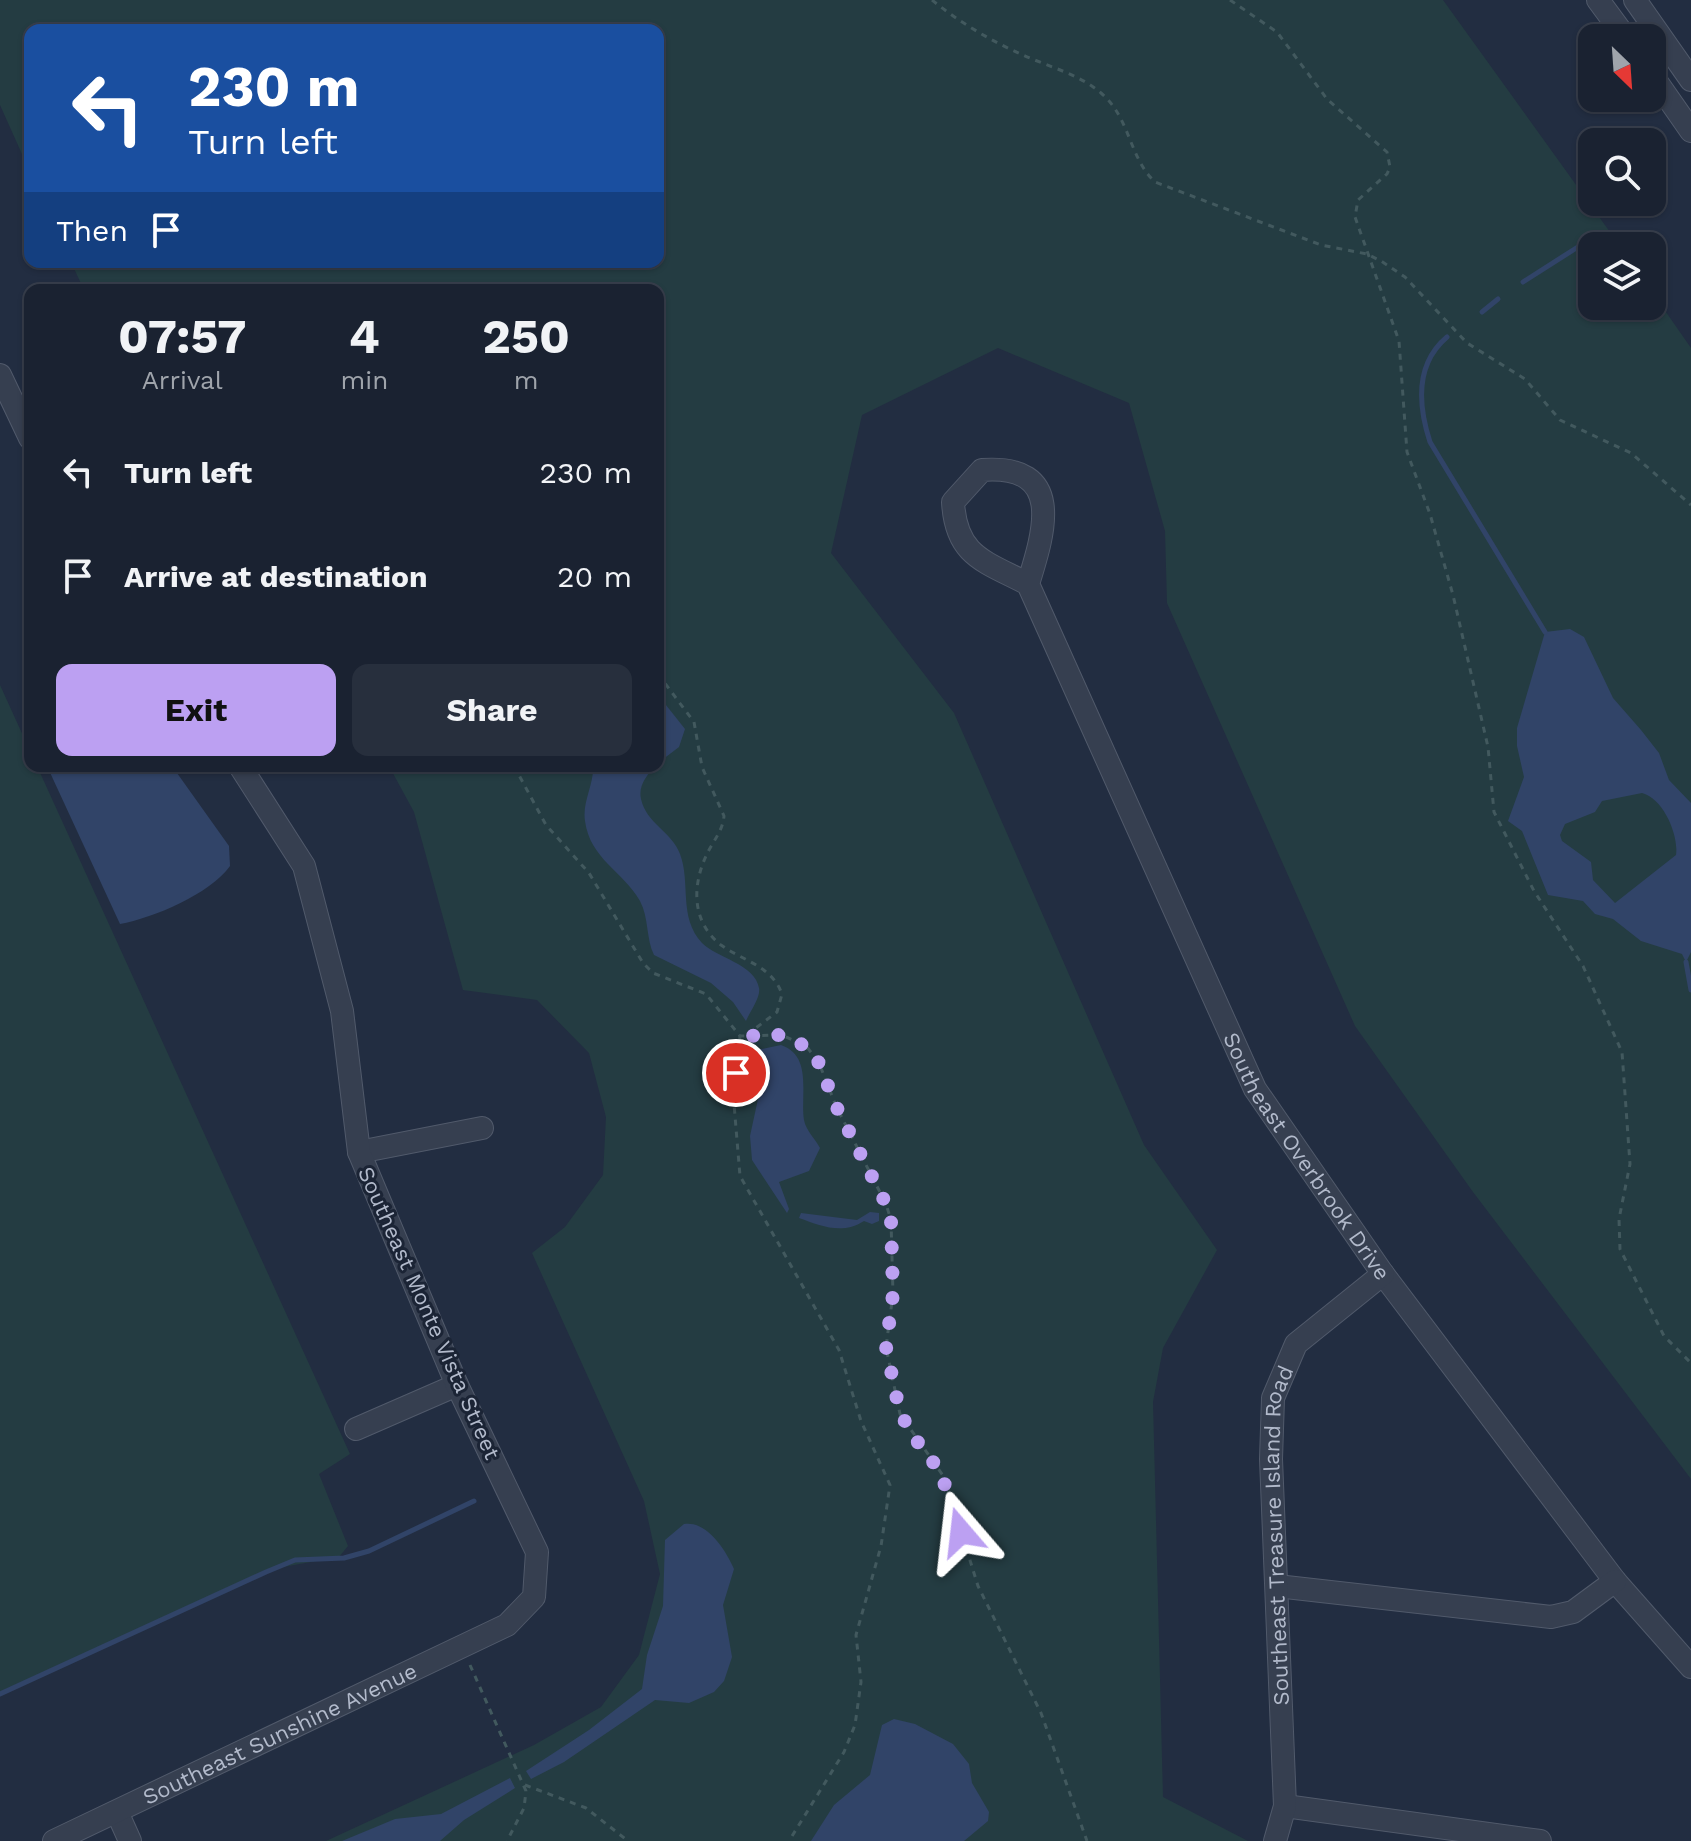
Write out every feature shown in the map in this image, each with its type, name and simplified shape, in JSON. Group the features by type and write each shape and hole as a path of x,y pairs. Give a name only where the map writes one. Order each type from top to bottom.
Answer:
{"street":[{"path":"1598,0 1616,24"},
{"path":"1624,24 1639,1 1691,80"},
{"path":"1666,95 1691,131"},
{"path":"0,375 24,425"},
{"path":"1006,468 1026,476 1042,499 1046,524 1028,584 970,552 954,530 953,502 982,470 1006,468"},
{"name":"Southeast Overbrook Drive","path":"1028,584 1255,1089 1383,1274 1615,1581 1691,1667"},
{"name":"Southeast Monte Vista Street","path":"244,772 304,866 342,1011 359,1152 457,1385 537,1552 534,1597 507,1625"},
{"path":"359,1152 482,1128"},
{"name":"Southeast Treasure Island Road","path":"1275,1841 1285,1806 1271,1459 1273,1398 1296,1344 1383,1274"},
{"path":"356,1429 457,1385"},
{"path":"1277,1586 1551,1617 1573,1612 1615,1581"},
{"name":"Southeast Sunshine Avenue","path":"54,1841 507,1625"},
{"path":"1285,1806 1540,1841"},
{"path":"117,1812 130,1841"}],"path":[{"path":"932,0 999,43 1073,76 1101,93 1123,120 1146,173 1155,182 1321,245 1371,256 1405,277 1467,343 1525,379 1560,420 1624,448 1691,505"},
{"path":"1230,0 1277,32 1327,99 1387,152 1390,167 1387,174 1364,193 1355,208 1357,226 1371,256 1399,341 1407,452 1433,522 1453,595 1488,747 1494,812 1534,891 1583,966 1622,1052 1630,1164 1619,1219 1620,1249 1664,1336 1691,1363"},
{"path":"664,682 694,722 702,767 724,816 697,884 696,901 702,920 720,944 772,976 782,994 777,1012 748,1034"},
{"path":"517,772 546,825 589,873 643,963 653,973 706,994 740,1036 734,1104 740,1176 839,1350 861,1421 890,1485 881,1546 855,1640 861,1682 855,1725 844,1752 789,1841"},
{"path":"740,1036 791,1037 813,1055 889,1211 893,1294 886,1347 900,1414 944,1477 978,1586 1041,1713 1087,1841"},
{"path":"462,1647 525,1785 524,1808 507,1841"},
{"path":"525,1785 586,1808 628,1841"}],"green space":[{"path":"0,0 1443,0 1578,188 1578,216 1598,216 1610,232 1578,232 1578,320 1666,320 1666,312 1691,348 1691,1479 1473,1192 1355,1026 1167,603 1165,531 1129,403 998,348 862,415 831,553 954,713 1144,1145 1217,1250 1163,1348 1153,1402 1163,1797 1248,1841 326,1841 534,1745 601,1707 639,1655 660,1574 644,1501 532,1253 565,1227 603,1175 606,1117 589,1053 537,1000 463,990 414,812 392,772 664,772 664,284 81,284 74,268 664,268 664,24 24,24 24,159 0,105"},
{"path":"0,685 24,738 24,772 40,772 350,1454 319,1474 348,1546 339,1557 266,1570 0,1692"}],"water":[{"path":"1570,629 1584,637 1613,698 1659,753 1669,780 1691,803 1691,952 1686,962 1682,954 1641,941 1613,919 1595,914 1583,901 1548,895 1522,831 1508,821 1524,777 1517,746 1517,728 1545,632","holes":["1642,793 1650,796 1668,818 1675,838 1676,855 1615,903 1593,880 1591,862 1562,841 1560,835 1565,824 1595,812 1602,801"]},
{"path":"664,703 685,729 679,747 664,758"},
{"path":"50,772 176,772 229,846 230,866 209,886 180,903 120,924"},
{"path":"593,772 650,772 642,785 641,799 648,815 680,854 687,911 695,933 702,943 743,967 756,980 758,996 746,1021 733,1002 711,983 654,955 640,901 600,855 588,834 586,800"},
{"path":"781,1045 798,1058 803,1077 804,1120 820,1148 809,1171 779,1182 789,1209 787,1213 752,1160 750,1136 758,1099 749,1065 757,1050"},
{"path":"870,1212 879,1213 879,1221 872,1224 864,1221 848,1228 823,1226 799,1218 801,1213 857,1220"},
{"path":"684,1524 707,1531 726,1553 734,1569 723,1605 732,1657 724,1681 714,1692 689,1703 655,1700 564,1762 531,1779 526,1771 589,1730 642,1689 647,1655 663,1606 665,1540"},
{"path":"894,1719 915,1724 953,1744 969,1764 972,1783 989,1812 988,1821 964,1841 811,1841 834,1805 870,1775 882,1725"},
{"path":"510,1778 515,1788 464,1820 440,1841 342,1841 395,1819 441,1814"}],"waterway":[{"path":"1523,282 1578,247"},
{"path":"1482,312 1498,299"},
{"path":"1447,337 1429,360 1424,372 1423,414 1430,442 1545,632"},
{"path":"1686,962 1691,990"},
{"path":"0,1694 295,1560 344,1558 369,1551 474,1501"}],"route":[{"path":"736,1073 740,1036 748,1034 791,1037 807,1047 819,1063 868,1174 889,1211 893,1294 886,1347 899,1409 914,1438 937,1464 961,1532"}]}
